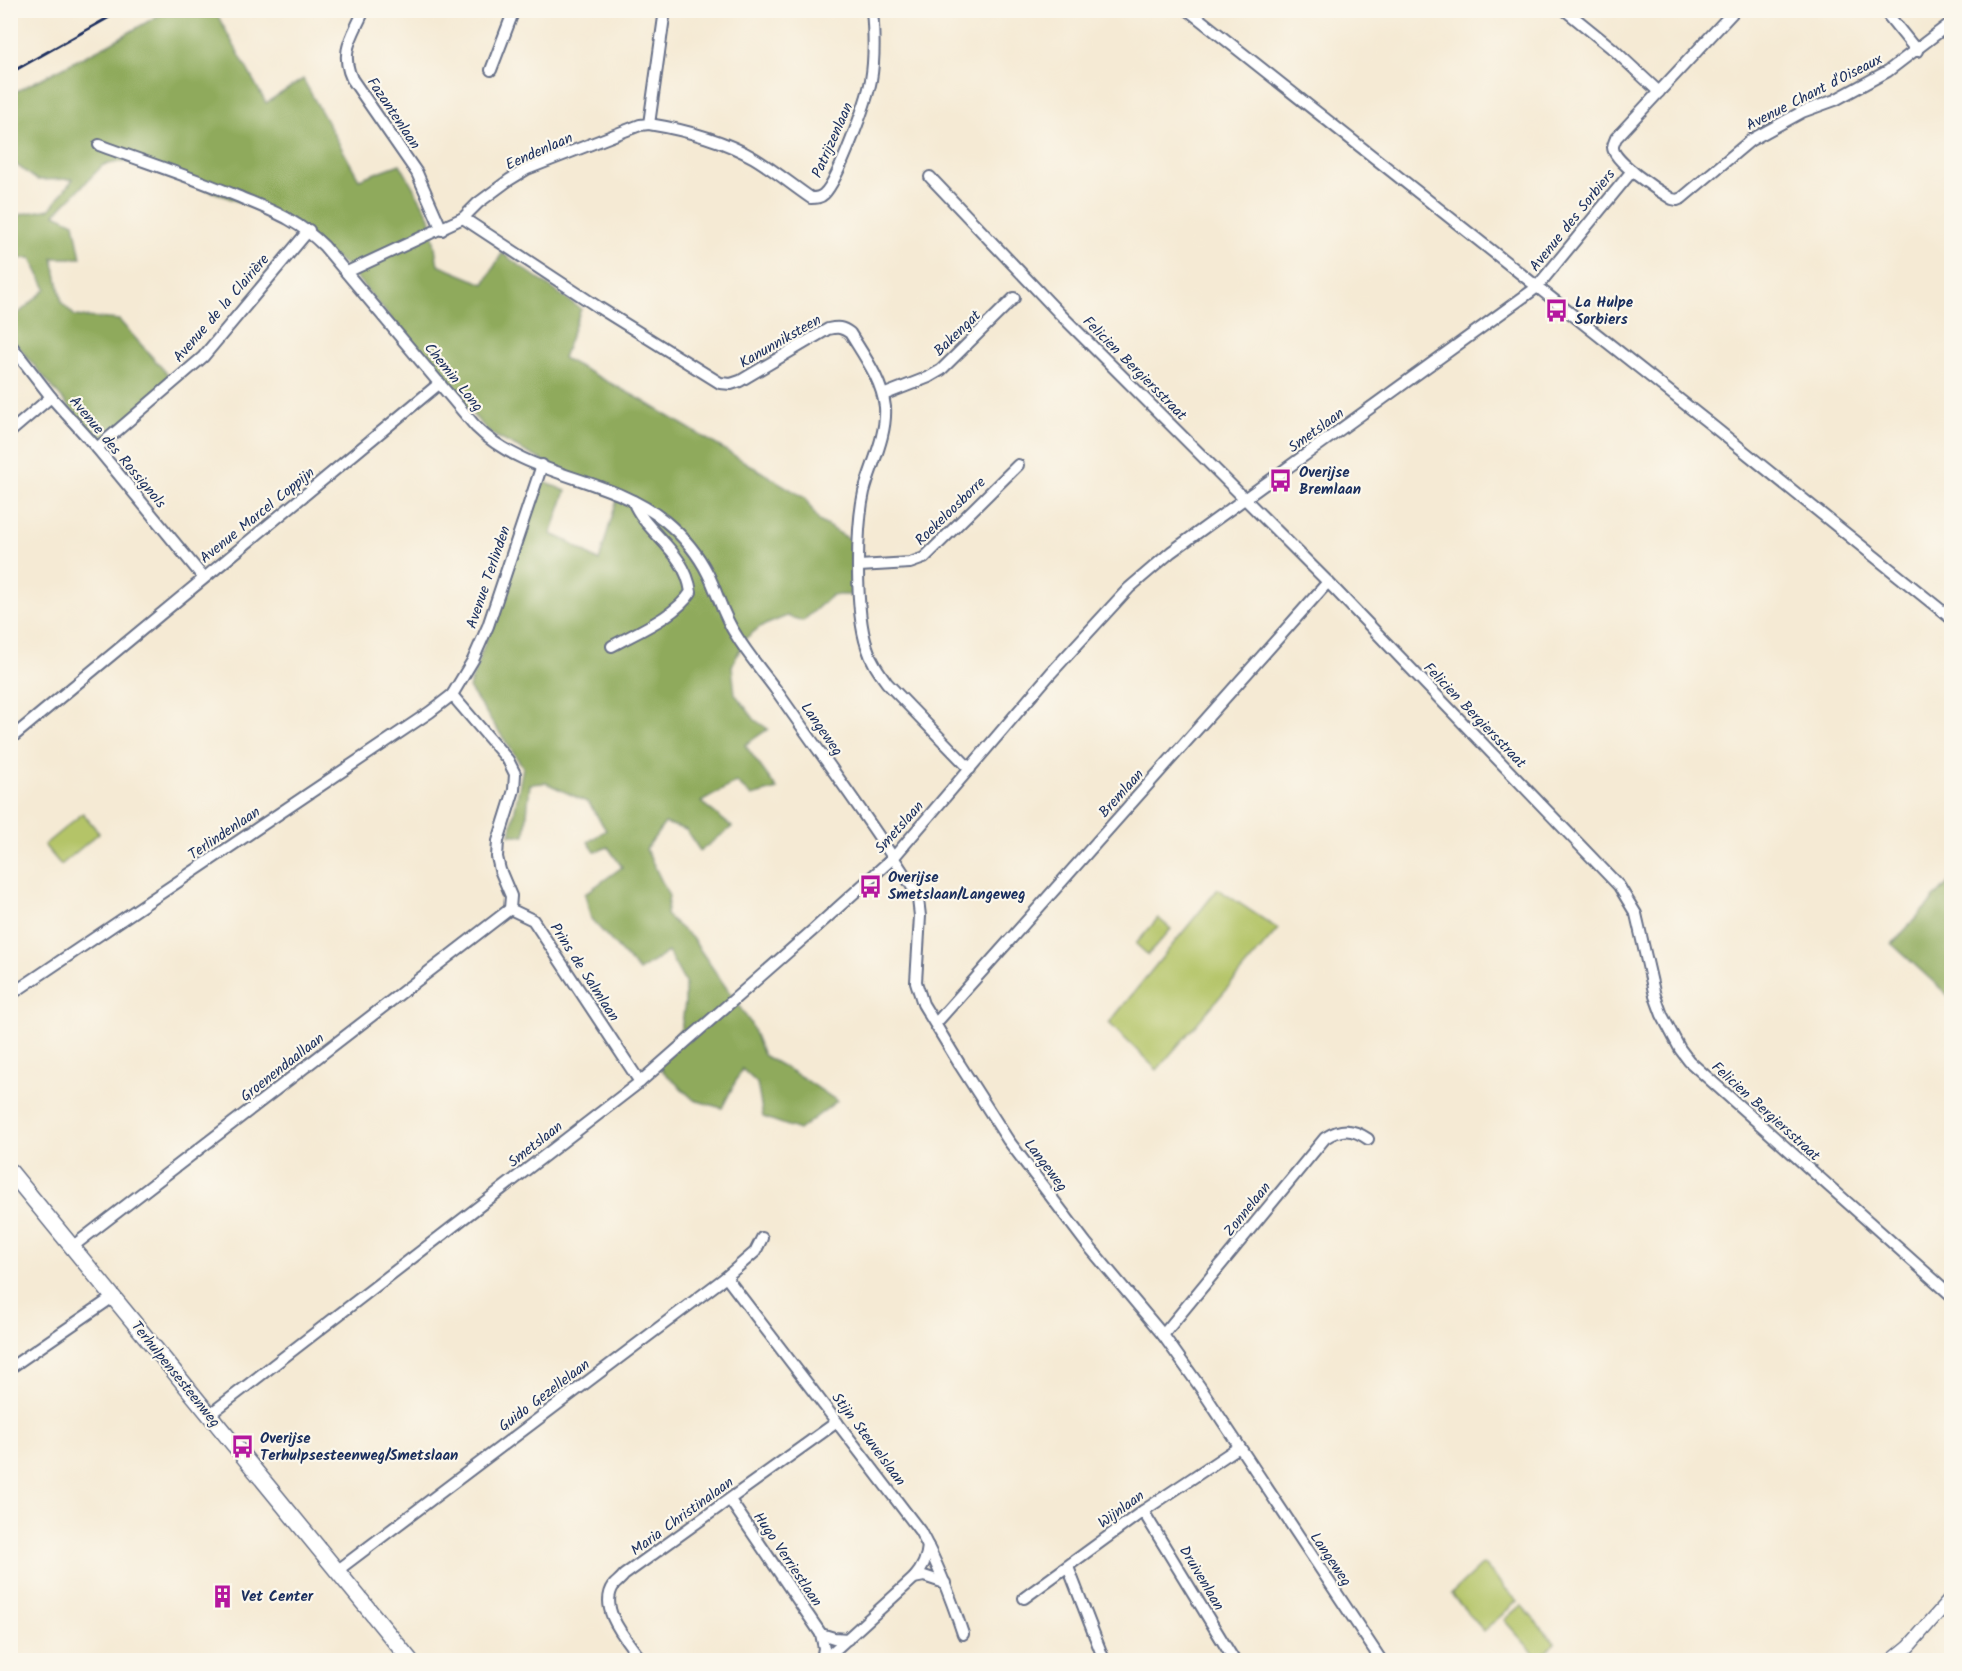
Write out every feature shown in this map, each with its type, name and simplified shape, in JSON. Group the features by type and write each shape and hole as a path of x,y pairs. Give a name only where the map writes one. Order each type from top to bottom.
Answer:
{"main road":[{"name":"Terhulpensesteenweg","path":"10,1171 410,1660"}],"street":[{"name":"Fazantenlaan","path":"364,10 346,54 348,69 352,79 417,173 442,230"},
{"path":"491,70 514,10"},
{"path":"649,124 665,10"},
{"name":"Patrijzenlaan","path":"649,124 710,138 754,158 811,198 818,198 825,194 838,170 867,98 873,62 872,10"},
{"path":"1188,10 1952,619"},
{"path":"1565,10 1613,49 1659,92"},
{"path":"1632,171 1615,155 1612,148 1616,138 1735,10"},
{"path":"1884,10 1917,51"},
{"name":"Avenue Chant d'Oiseaux","path":"1632,171 1661,192 1677,200 1751,140 1802,112 1834,100 1888,71 1952,22"},
{"name":"Eendenlaan","path":"347,272 442,230 463,218 478,203 527,170 640,125 649,124"},
{"name":"Chemin Long","path":"99,145 198,180 293,220 309,230 490,441 509,452 623,495 646,507 667,522 688,543 708,573 729,625 754,661"},
{"name":"Avenue des Sorbiers","path":"1536,288 1632,171"},
{"name":"Felicien Bergiersstraat","path":"930,177 1060,314 1328,582 1619,886 1636,914 1655,996 1662,1015 1689,1061 1952,1296"},
{"name":"Kanunniksteen","path":"463,218 714,380 731,384 740,381 828,329 844,328 850,333 880,383 885,408 884,424 864,494 860,526 861,624 867,647 876,669 887,683 970,769"},
{"name":"Avenue de la Clairière","path":"98,448 203,357 309,230"},
{"name":"Smetslaan","path":"209,1415 640,1082 728,1006 894,857 1051,673 1129,588 1171,552 1536,288"},
{"name":"Bakengat","path":"882,395 941,370 1014,298"},
{"name":"Avenue des Rossignols","path":"10,344 51,397 98,448 203,577"},
{"name":"Avenue Marcel Coppijn","path":"10,739 440,383"},
{"path":"10,432 51,397"},
{"name":"Avenue Terlinden","path":"452,695 468,670 488,626 542,465"},
{"name":"Roekeloosborre","path":"859,566 910,562 924,558 1018,465"},
{"path":"612,646 672,612 684,603 691,592 690,585 674,553 638,512 633,501"},
{"name":"Bremlaan","path":"936,1023 1328,582"},
{"name":"Langeweg","path":"754,661 894,857 913,888 918,899 920,916 916,982 923,1004 960,1065 1008,1140 1086,1243 1163,1335 1381,1660"},
{"path":"452,695 508,760 515,774 514,790 498,841 497,857 511,896 510,909"},
{"name":"Terlindenlaan","path":"10,995 452,695"},
{"name":"Prins de Salmlaan","path":"510,909 533,920 640,1082"},
{"name":"Groenendaallaan","path":"72,1247 510,909"},
{"name":"Zonnelaan","path":"1163,1335 1325,1138 1335,1131 1344,1130 1359,1133 1368,1139"},
{"name":"Guido Gezellelaan","path":"338,1570 726,1277 755,1252 762,1238"},
{"name":"Stijn Steuvelslaan","path":"726,1277 920,1531 945,1583 963,1634"},
{"path":"10,1368 113,1297"},
{"name":"Maria Christinalaan","path":"641,1660 611,1614 609,1596 614,1585 624,1575 837,1422"},
{"name":"Wijnlaan","path":"1024,1598 1143,1511 1239,1447"},
{"name":"Hugo Verriestlaan","path":"730,1500 821,1634"},
{"name":"Druivenlaan","path":"1143,1511 1234,1660"},
{"path":"823,1660 914,1578 922,1569 927,1557 928,1545"},
{"path":"1068,1567 1104,1660"},
{"path":"914,1578 924,1576 945,1583"},
{"path":"1892,1660 1909,1646 1952,1597"},
{"path":"821,1634 848,1639"},
{"path":"821,1634 825,1648 823,1660"}],"green space":[{"path":"166,11 215,11 266,103 303,79 359,179 400,164 430,217 438,265 484,284 502,253 581,309 563,358 640,399 805,498 819,521 851,540 852,595 832,595 803,621 787,616 760,627 745,639 732,666 735,694 755,720 768,729 745,745 777,789 752,796 736,782 701,802 732,827 700,851 686,830 665,823 646,849 669,896 666,915 692,938 750,1022 763,1055 837,1101 799,1130 763,1117 757,1083 742,1069 722,1108 694,1100 653,1062 681,1029 685,983 668,952 639,971 591,919 585,894 622,867 608,847 595,852 588,842 606,830 589,803 546,783 530,784 525,835 510,835 523,767 469,688 542,481 566,491 551,534 599,561 617,499 491,434 467,409 346,265 268,213 130,160 103,165 55,214 74,223 81,258 53,258 62,303 75,316 119,320 171,378 101,445 11,338 11,320 46,289 31,258 11,259 10,223 22,214 50,209 73,179 37,180 11,161 11,94 109,44"},
{"path":"83,813 99,833 61,865 44,845"},
{"path":"1951,880 1951,998 1892,944"},
{"path":"1218,889 1278,929 1157,1070 1109,1023"},
{"path":"1158,918 1171,929 1148,955 1136,944"},
{"path":"1483,1564 1517,1601 1484,1631 1451,1594"},
{"path":"1521,1605 1555,1643 1538,1658 1504,1620"}],"railway":[{"path":"10,73 122,10"}],"place":[{"name":"La Hulpe Sorbiers","path":"1557,311"},
{"name":"Overijse Bremlaan","path":"1281,481"},
{"name":"Overijse Smetslaan/Langeweg","path":"870,886"},
{"name":"Overijse Terhulpsesteenweg/Smetslaan","path":"242,1447"},
{"name":"Vet Center","path":"223,1596"}]}
